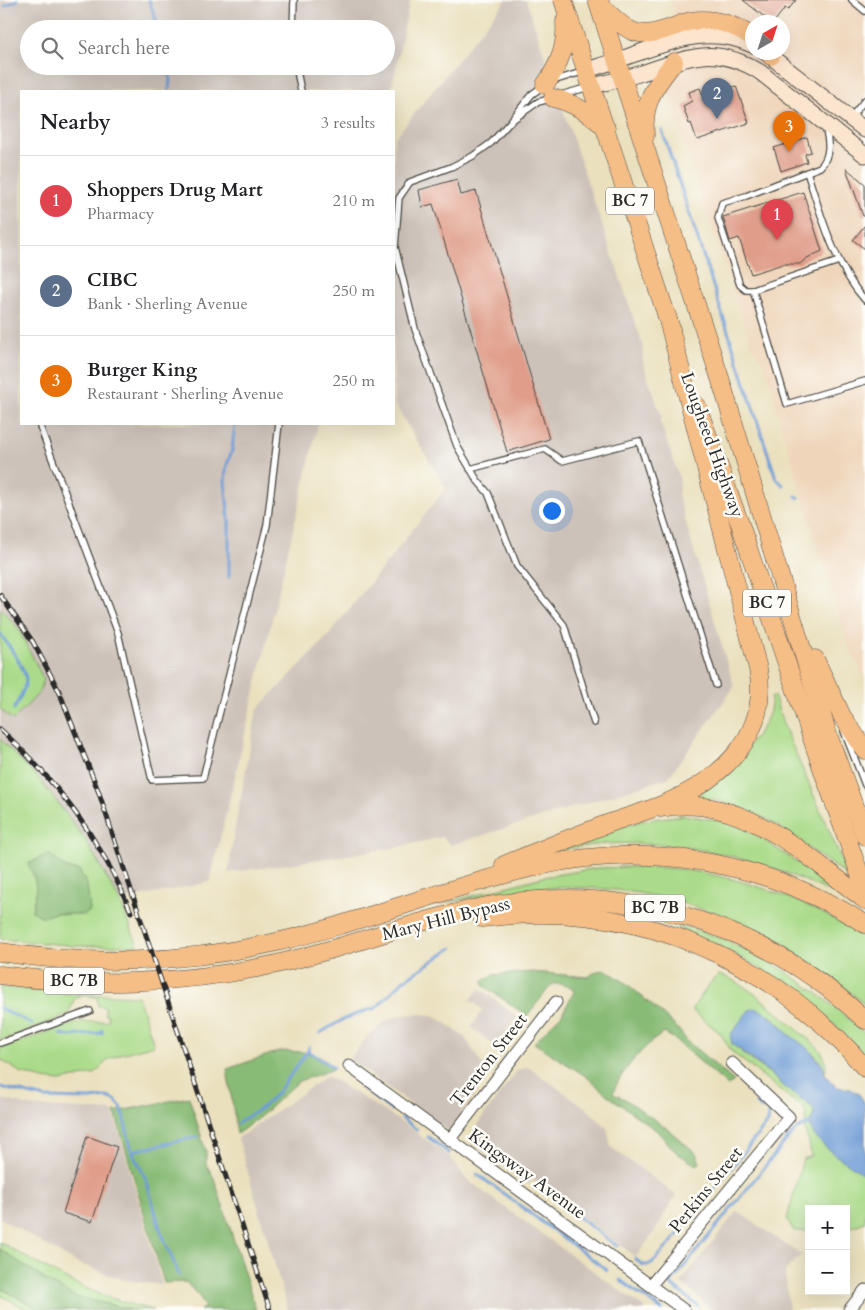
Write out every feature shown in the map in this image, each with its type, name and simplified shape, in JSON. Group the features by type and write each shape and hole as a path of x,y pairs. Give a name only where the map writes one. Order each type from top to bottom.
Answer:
{"main road":[{"name":"Lougheed Highway","path":"563,0 690,387 743,534 824,774 857,888"},
{"path":"563,0 565,44 554,71 549,91 589,113 606,128"},
{"name":"Lougheed Highway","path":"597,1 720,378 828,735 865,836"},
{"path":"597,1 614,19 632,31 647,34 692,21 712,20 732,26 745,33"},
{"path":"590,78 616,60 689,37 730,37 745,42"},
{"path":"590,78 622,78 674,62 706,55 744,62 760,72 865,155"},
{"path":"776,60 865,130"},
{"path":"647,157 644,119 652,92 674,62"},
{"path":"421,900 569,838 642,813 676,798 708,778 730,760 749,736 760,700 760,680 667,316"},
{"path":"752,484 810,646 828,690 842,716 865,750"},
{"path":"642,813 682,806 711,808 734,814 764,827 782,838 857,888 865,900"},
{"name":"Mary Hill Bypass","path":"0,952 22,956 76,960 177,958 270,943 354,922 512,872 562,861 606,856 652,856 696,860 760,875 822,899 864,923"},
{"name":"Mary Hill Bypass","path":"0,975 76,981 136,982 183,979 270,965 313,955 416,924 486,906 550,899 594,899 660,909 713,925 767,949 818,980 865,1020"},
{"path":"416,924 538,914 575,915 615,920 678,937 730,960 777,987 835,1034 865,1068"}],"street":[{"name":"Trenton Street","path":"450,1139 556,1002"},
{"name":"Perkins Street","path":"651,1285 789,1117 732,1063"},
{"name":"Kingsway Avenue","path":"349,1066 684,1310"},
{"path":"849,1310 865,1290"}],"lane":[{"path":"293,20 294,0"},
{"path":"852,0 865,11"},
{"path":"297,75 300,90"},
{"path":"590,78 531,95 491,143 473,156 451,167 410,182 399,198 395,247 415,329 456,446 488,493 517,566 564,625 594,723"},
{"path":"511,121 538,102 558,79 590,78"},
{"path":"850,118 865,100"},
{"path":"824,123 829,140 828,154 825,162 820,167 722,203 718,218 740,285 746,290 754,290 839,261"},
{"path":"807,172 839,261 849,280 865,300"},
{"path":"754,290 787,404 865,381"},
{"path":"39,425 118,633 152,780 203,778 267,525 279,425"},
{"path":"470,469 545,449 562,461 639,441 716,685"},
{"path":"814,656 865,785"},
{"path":"0,1043 90,1011"}],"shaded area":[{"path":"0,0 410,0 395,72 395,20 20,20 20,75 394,75 391,90 20,90 20,425 318,425 210,882 120,901 85,839 40,780 0,739"},
{"path":"506,0 526,0 643,346 643,364 662,417 660,421 680,480 678,496 734,687 668,778 451,845 442,837 399,847 228,873 257,710 328,636 446,488 395,405 395,138"},
{"path":"670,0 865,0 865,679 847,642 764,364 751,344 667,94 675,9"},
{"path":"480,988 517,1017 495,1046 471,1027 483,1010 470,1000"},
{"path":"402,1015 432,1015 465,1038 489,1075 448,1131 349,1059 369,1035 389,1019"},
{"path":"528,1067 585,1107 607,1128 611,1147 676,1195 657,1228 636,1257 476,1137 477,1124 518,1070"},
{"path":"327,1076 391,1115 450,1157 466,1179 647,1310 288,1310 238,1138"},
{"path":"0,1098 30,1106 113,1111 162,1285 123,1280 75,1262 0,1218"},
{"path":"737,1211 801,1255 785,1271 789,1310 712,1310 681,1282"}],"green space":[{"path":"0,608 18,628 44,680 38,694 13,720 0,709"},
{"path":"774,695 783,724 849,877 772,822 736,806 697,797 755,738 770,711 771,698"},
{"path":"0,739 40,780 85,839 120,901 138,946 77,946 0,939","holes":["49,853 66,867 79,870 69,915 55,913 43,917 32,911 36,879"]},
{"path":"684,815 727,822 752,832 853,900 849,902 792,875 762,865 700,850 669,845 637,843 599,844 556,851 614,829 645,820"},
{"path":"49,853 66,867 79,870 87,884 90,911 84,915 55,913 43,917 32,911 36,887 28,864"},
{"path":"598,868 678,869 733,879 801,903 844,925 865,938 865,1005 804,959 772,939 703,909 666,899 629,892 591,888 562,888 515,891 433,906 543,877"},
{"path":"679,926 707,933 733,944 769,962 803,983 835,1007 865,1034 865,1055 823,1014 779,981 732,953 679,929"},
{"path":"606,970 626,983 661,1013 678,1029 687,1041 734,1081 728,1086 673,1038 664,1033 649,1044 634,1060 616,1086 613,1094 625,1099 665,1127 696,1153 700,1163 696,1165 677,1153 657,1131 606,1094 587,1077 534,1043 562,1014 574,992 572,988 560,984 552,984 527,1016 484,986 483,980 493,975 532,972 588,977 597,971"},
{"path":"719,975 740,984 813,1043 825,1058 825,1074 814,1054 792,1038 777,1021 757,1008 743,1018 736,1027 742,1053 787,1089 802,1098 814,1110 812,1120 833,1152 865,1175 865,1222 850,1228 850,1205 805,1205 805,1231 794,1231 787,1219 803,1159 811,1156 805,1131 806,1114 804,1109 732,1052 720,1033 694,1012 692,1008 711,982"},
{"path":"0,987 63,993 138,996 154,1045 107,1060 95,1074 60,1081 21,1073 0,1059 0,1049 68,1025 82,1022 108,1021 108,1015 105,1015 105,1007 98,1006 97,997 77,996 67,1015 0,1041"},
{"path":"280,1051 303,1052 321,1057 334,1069 299,1081 261,1116 237,1134 227,1069"},
{"path":"189,1097 206,1152 206,1164 214,1178 256,1310 200,1310 205,1307 201,1299 186,1282 164,1283 115,1112"},
{"path":"0,1242 55,1273 92,1291 153,1310 28,1310 0,1295"},
{"path":"0,1249 52,1284 76,1297 134,1310 37,1310 30,1304 0,1288"}],"water":[{"path":"757,1008 766,1013 782,1026 787,1033 809,1049 823,1066 825,1074 831,1082 837,1087 851,1089 859,1094 865,1103 865,1175 832,1153 817,1139 809,1124 815,1113 811,1106 732,1044 730,1035 749,1010"}],"building":[{"path":"743,0 796,0 788,10 785,8 780,15 762,15"},
{"path":"736,86 749,123 697,140 683,106 692,101 689,92 700,88 703,97"},
{"path":"807,137 811,152 805,154 807,162 781,171 774,148"},
{"path":"846,168 865,184 865,216 863,216"},
{"path":"457,179 461,195 476,191 549,439 507,452 433,204 422,207 419,190"},
{"path":"803,192 822,251 807,258 800,264 783,264 751,274 739,238 730,241 723,217"},
{"path":"865,225 865,249 853,240"},
{"path":"87,1136 117,1147 92,1222 63,1213"}],"waterway":[{"path":"5,6 17,0"},
{"path":"149,0 156,20"},
{"path":"169,90 170,75"},
{"path":"662,130 776,478 783,485"},
{"path":"229,577 229,522 225,481 226,468 232,450 235,425"},
{"path":"0,633 19,662 26,679 23,691 14,709"},
{"path":"320,1033 344,1019 376,1008 404,980 452,948"},
{"path":"0,1008 32,1024"},
{"path":"61,1034 70,1036 102,1033 102,1030"},
{"path":"238,1123 264,1106 278,1092 309,1047"},
{"path":"308,1051 333,1067"},
{"path":"0,1087 45,1098 91,1099 107,1097 115,1100 121,1107 132,1151 146,1179 160,1229 179,1275"},
{"path":"361,1087 391,1110"},
{"path":"756,1103 762,1109"},
{"path":"635,1259 643,1265 648,1265 671,1243 768,1122 769,1114"},
{"path":"402,1118 417,1130"},
{"path":"698,1306 670,1284 788,1138 797,1129 809,1124"},
{"path":"132,1151 197,1137"},
{"path":"428,1137 449,1153"},
{"path":"470,1138 528,1181"},
{"path":"477,1174 607,1270"},
{"path":"557,1201 617,1246"},
{"path":"620,1280 662,1310"}],"railway":[{"path":"0,595 33,642 59,691 99,793 270,1310"},
{"path":"0,729 40,769 76,813 106,861 131,912"}],"place":[{"name":"CIBC","path":"717,119"},
{"name":"Burger King","path":"789,152"},
{"name":"Shoppers Drug Mart","path":"777,240"}]}
